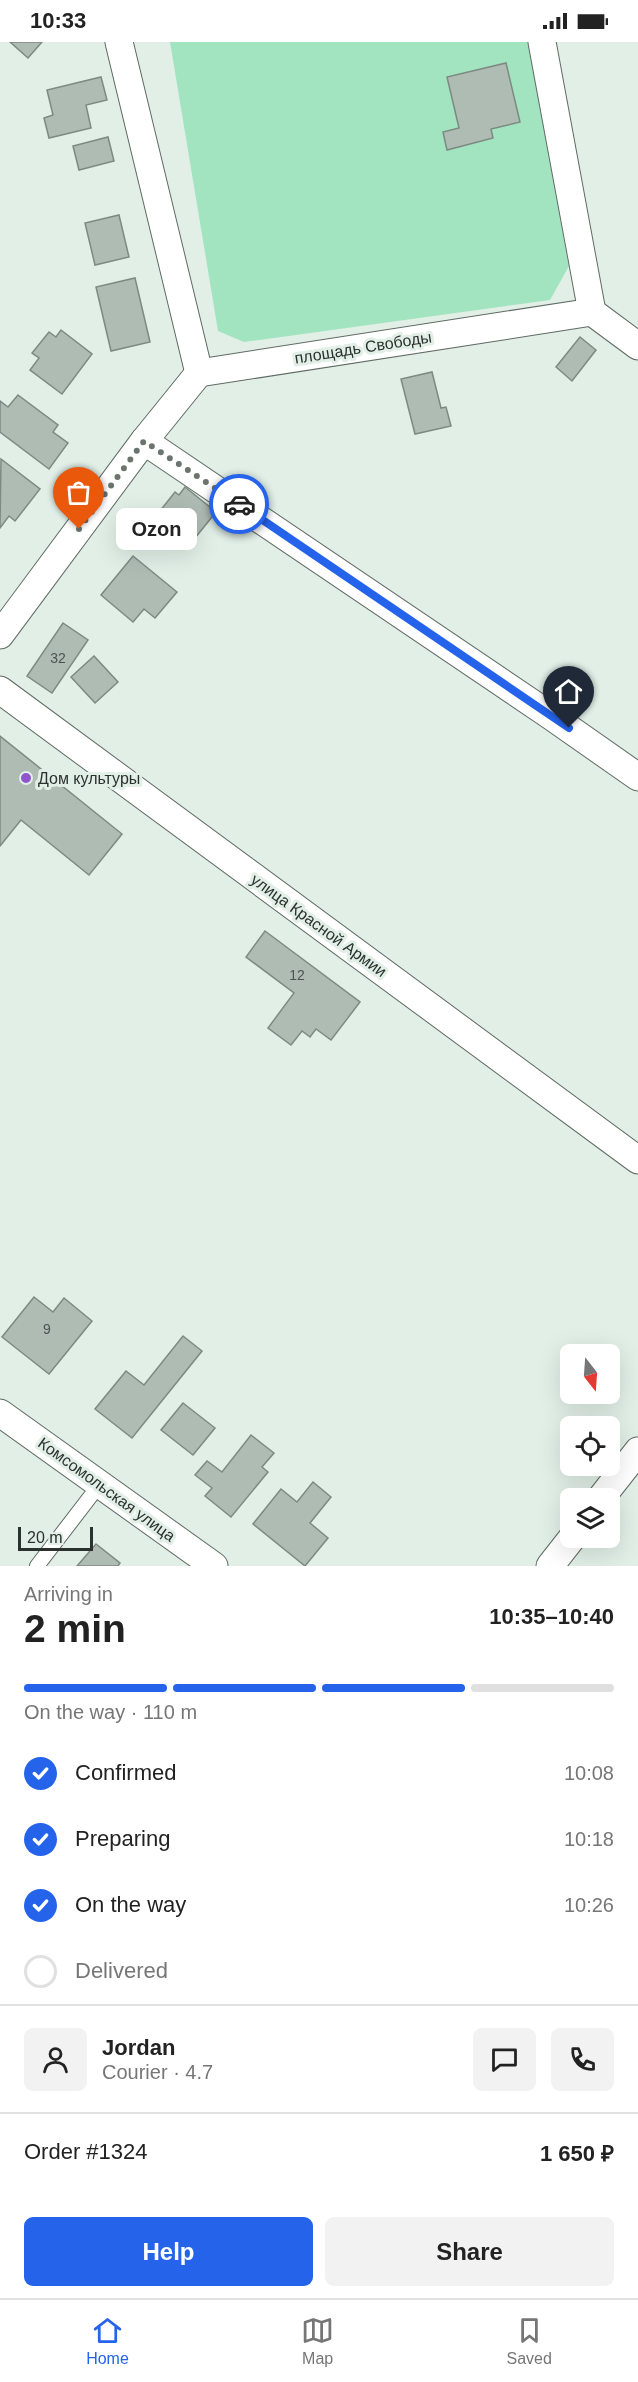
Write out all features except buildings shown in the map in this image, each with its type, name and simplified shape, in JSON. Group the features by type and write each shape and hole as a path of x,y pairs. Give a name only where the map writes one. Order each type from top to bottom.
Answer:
{"street":[{"path":"0,635 144,441 199,372 118,42"},
{"path":"542,42 592,312 638,346"},
{"name":"площадь Свободы","path":"199,372 592,312"},
{"path":"144,441 638,777"},
{"name":"улица Красной Армии","path":"0,690 638,1160"},
{"name":"Комсомольская улица","path":"0,1413 214,1566"},
{"path":"610,1488 638,1451"},
{"path":"550,1566 564,1548"}],"lane":[{"path":"37,1566 100,1485"}],"green space":[{"path":"170,42 528,42 569,266 550,300 244,342 218,331"}],"way so far":[{"path":"79,529 144,441 239,504"}],"place":[{"name":"Ozon","path":"79,529"},
{"name":"Дом культуры","path":"26,778"}],"route":[{"path":"239,504 569,728"}]}
